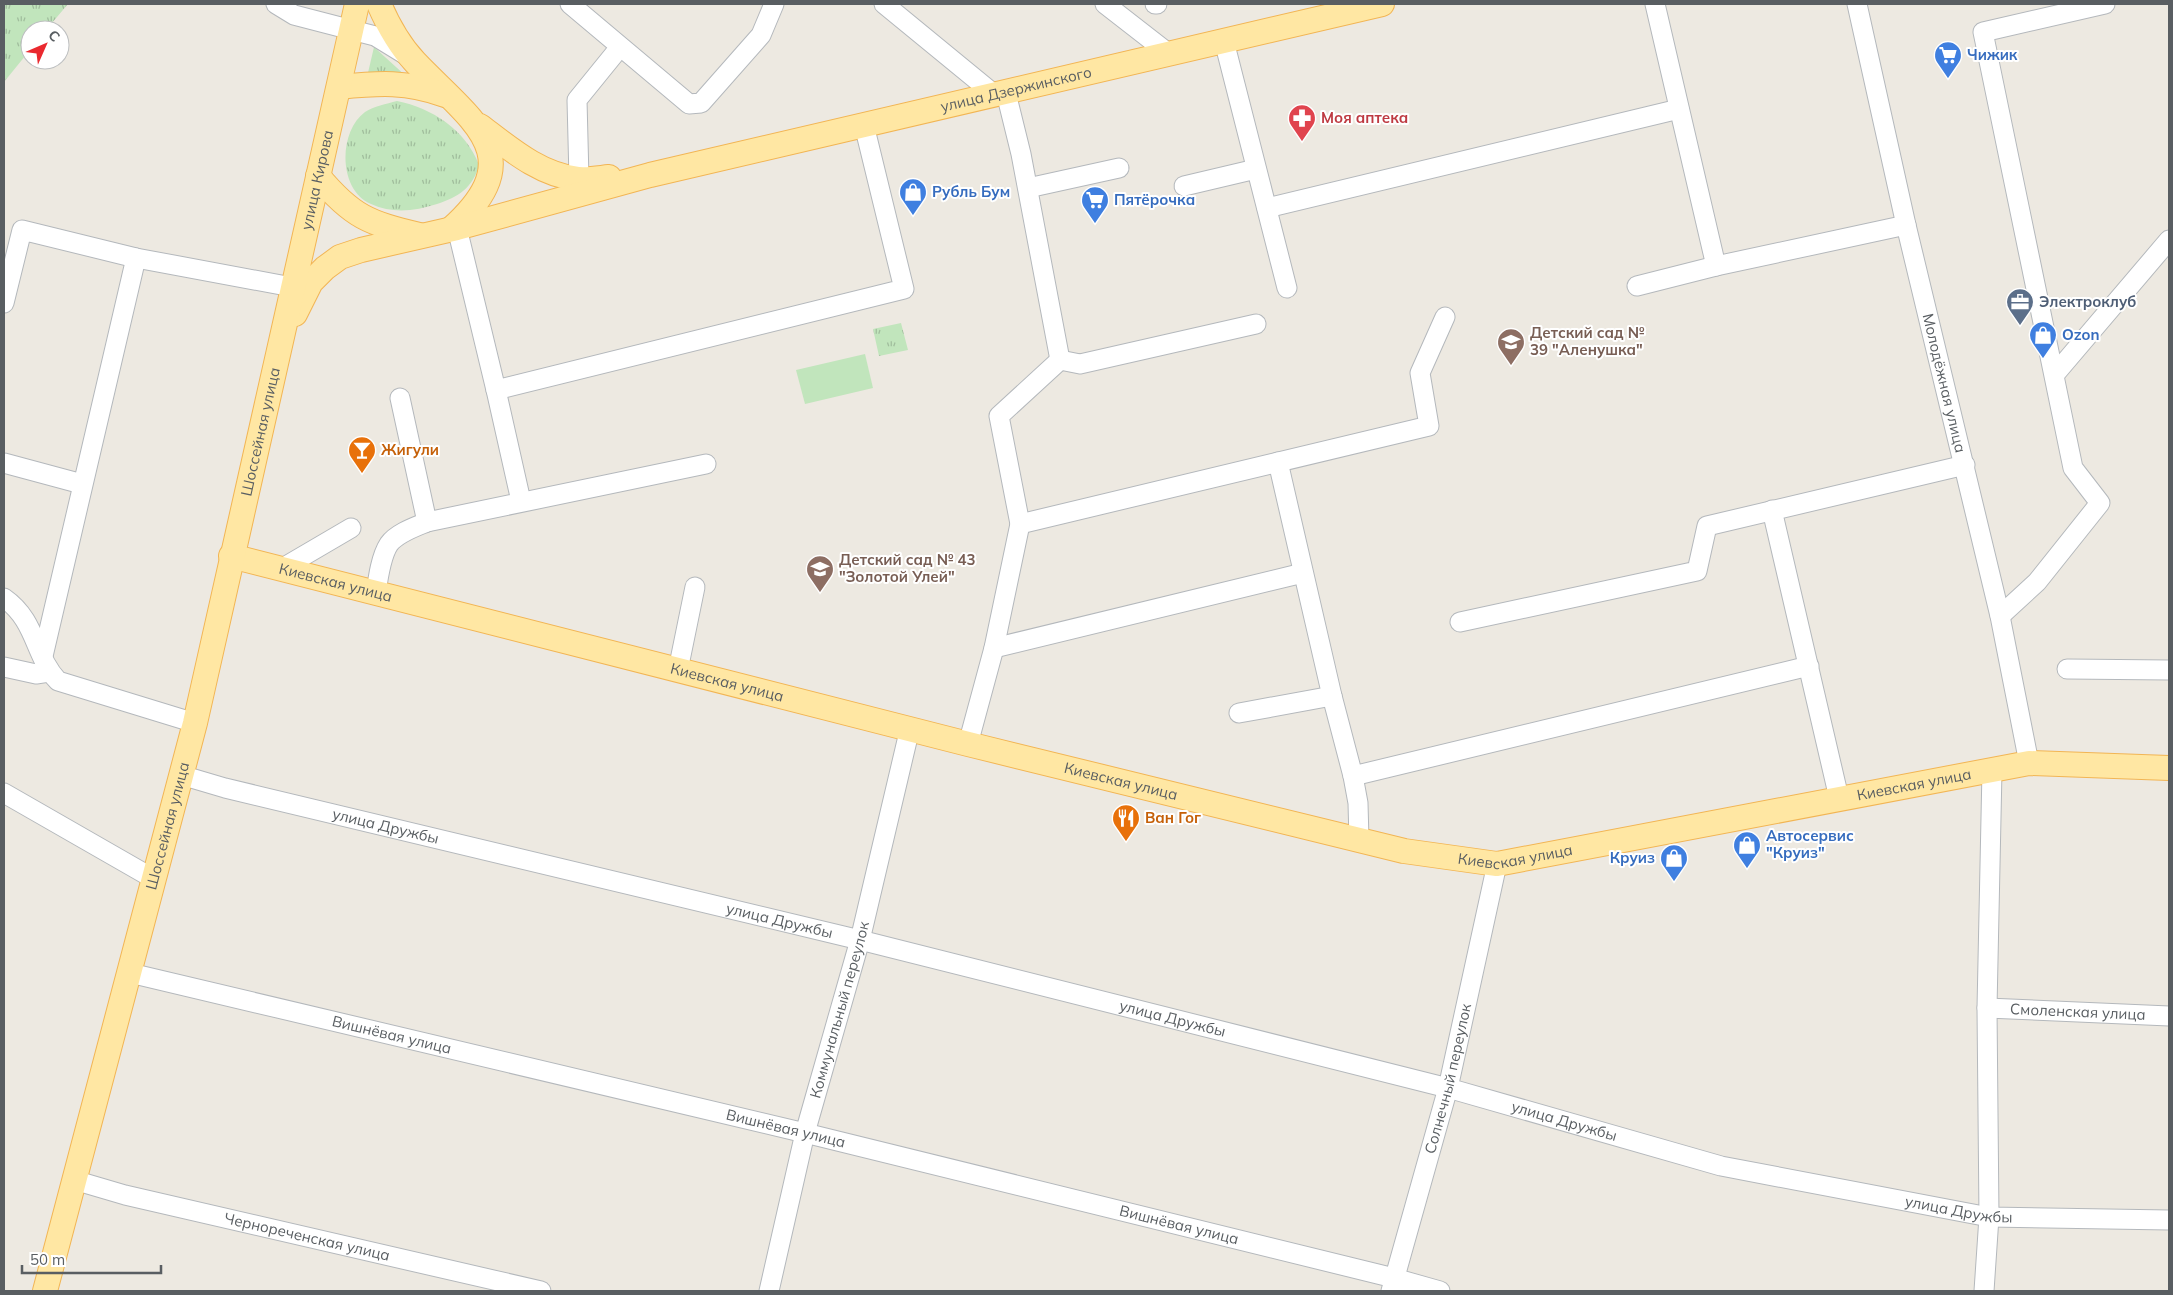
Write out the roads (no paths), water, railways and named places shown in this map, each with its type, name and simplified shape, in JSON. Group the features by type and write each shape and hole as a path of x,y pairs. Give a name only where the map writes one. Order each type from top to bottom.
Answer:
{"main road":[{"name":"улица Кирова","path":"276,357 357,4"},
{"path":"379,4 398,41 413,61 462,107 474,121 490,149 492,165 490,178 482,195 471,211 453,229"},
{"name":"улица Дзержинского","path":"650,174 1382,4"},
{"path":"339,87 389,83 421,86 449,96"},
{"path":"474,121 518,155 558,175 579,179 650,174"},
{"path":"276,357 302,295 311,282 325,268 340,257 361,250 453,229 650,174"},
{"path":"318,176 347,208 366,219 423,236"},
{"name":"Шоссейная улица","path":"45,1291 195,722 276,357"},
{"name":"Киевская улица","path":"231,556 968,744 1404,851 1497,864 2028,763 2169,768"}],"street":[{"path":"276,4 294,15 375,36 413,61"},
{"path":"570,4 689,104 701,103 761,36 774,4"},
{"path":"884,4 1001,94 1028,188 1060,360"},
{"path":"1105,4 1168,53"},
{"path":"1655,4 1716,266"},
{"name":"Молодёжная улица","path":"1856,4 1906,225 2000,616 2028,763"},
{"path":"2000,616 2037,582 2100,503 2073,468 1983,32 2105,4"},
{"path":"1224,40 1286,288"},
{"path":"579,179 577,100 620,46"},
{"path":"1267,208 1679,109"},
{"path":"496,390 904,289 864,124"},
{"path":"1028,188 1119,168"},
{"path":"1184,186 1256,169"},
{"path":"1637,286 1716,266 1906,225"},
{"path":"453,229 496,390 521,501"},
{"path":"4,303 22,230 136,258 292,287"},
{"path":"2055,374 2169,240"},
{"path":"4,667 36,674 46,664 82,484 136,258"},
{"path":"1020,524 1429,426 1420,373 1445,317"},
{"path":"1060,360 1080,364 1256,324"},
{"path":"968,744 994,648 1020,524 999,416 1060,360"},
{"path":"400,398 426,522"},
{"path":"1278,462 1332,696 1354,776 1358,803 1359,840"},
{"path":"4,463 82,484"},
{"path":"376,593 378,577 389,543 407,530 426,522 706,464"},
{"path":"1460,622 1697,571 1706,526 1965,465"},
{"path":"1772,510 1839,798"},
{"path":"280,569 352,528"},
{"path":"994,648 1303,573"},
{"path":"678,670 695,587"},
{"path":"4,598 23,614 46,664 58,681 195,722"},
{"path":"1354,776 1809,666"},
{"path":"2067,669 2169,670"},
{"path":"1238,714 1332,696"},
{"name":"Коммунальный переулок","path":"769,1291 806,1133 860,940 910,728"},
{"path":"1984,1291 1989,1217 1987,1008 1992,770"},
{"name":"улица Дружбы","path":"181,775 225,788 860,940 1448,1088 1720,1166 1989,1217 2169,1220"},
{"path":"4,793 154,879"},
{"name":"Солнечный переулок","path":"1393,1285 1448,1088 1497,864"},
{"name":"Вишнёвая улица","path":"130,974 806,1133 1393,1285 1440,1291"},
{"name":"Смоленская улица","path":"1987,1008 2169,1016"},
{"name":"Чернореченская улица","path":"74,1180 125,1195 541,1291"}],"place":[{"name":"Чижик","path":"1948,79"},
{"name":"Моя аптека","path":"1302,142"},
{"name":"Рубль Бум","path":"913,216"},
{"name":"Пятёрочка","path":"1095,224"},
{"name":"Электроклуб","path":"2020,326"},
{"name":"Ozon","path":"2043,359"},
{"name":"Детский сад № 39 \"Аленушка\"","path":"1511,366"},
{"name":"Жигули","path":"362,474"},
{"name":"Детский сад № 43 \"Золотой Улей\"","path":"820,593"},
{"name":"Ван Гог","path":"1126,842"},
{"name":"Автосервис \"Круиз\"","path":"1747,869"},
{"name":"Круиз","path":"1674,882"}]}
